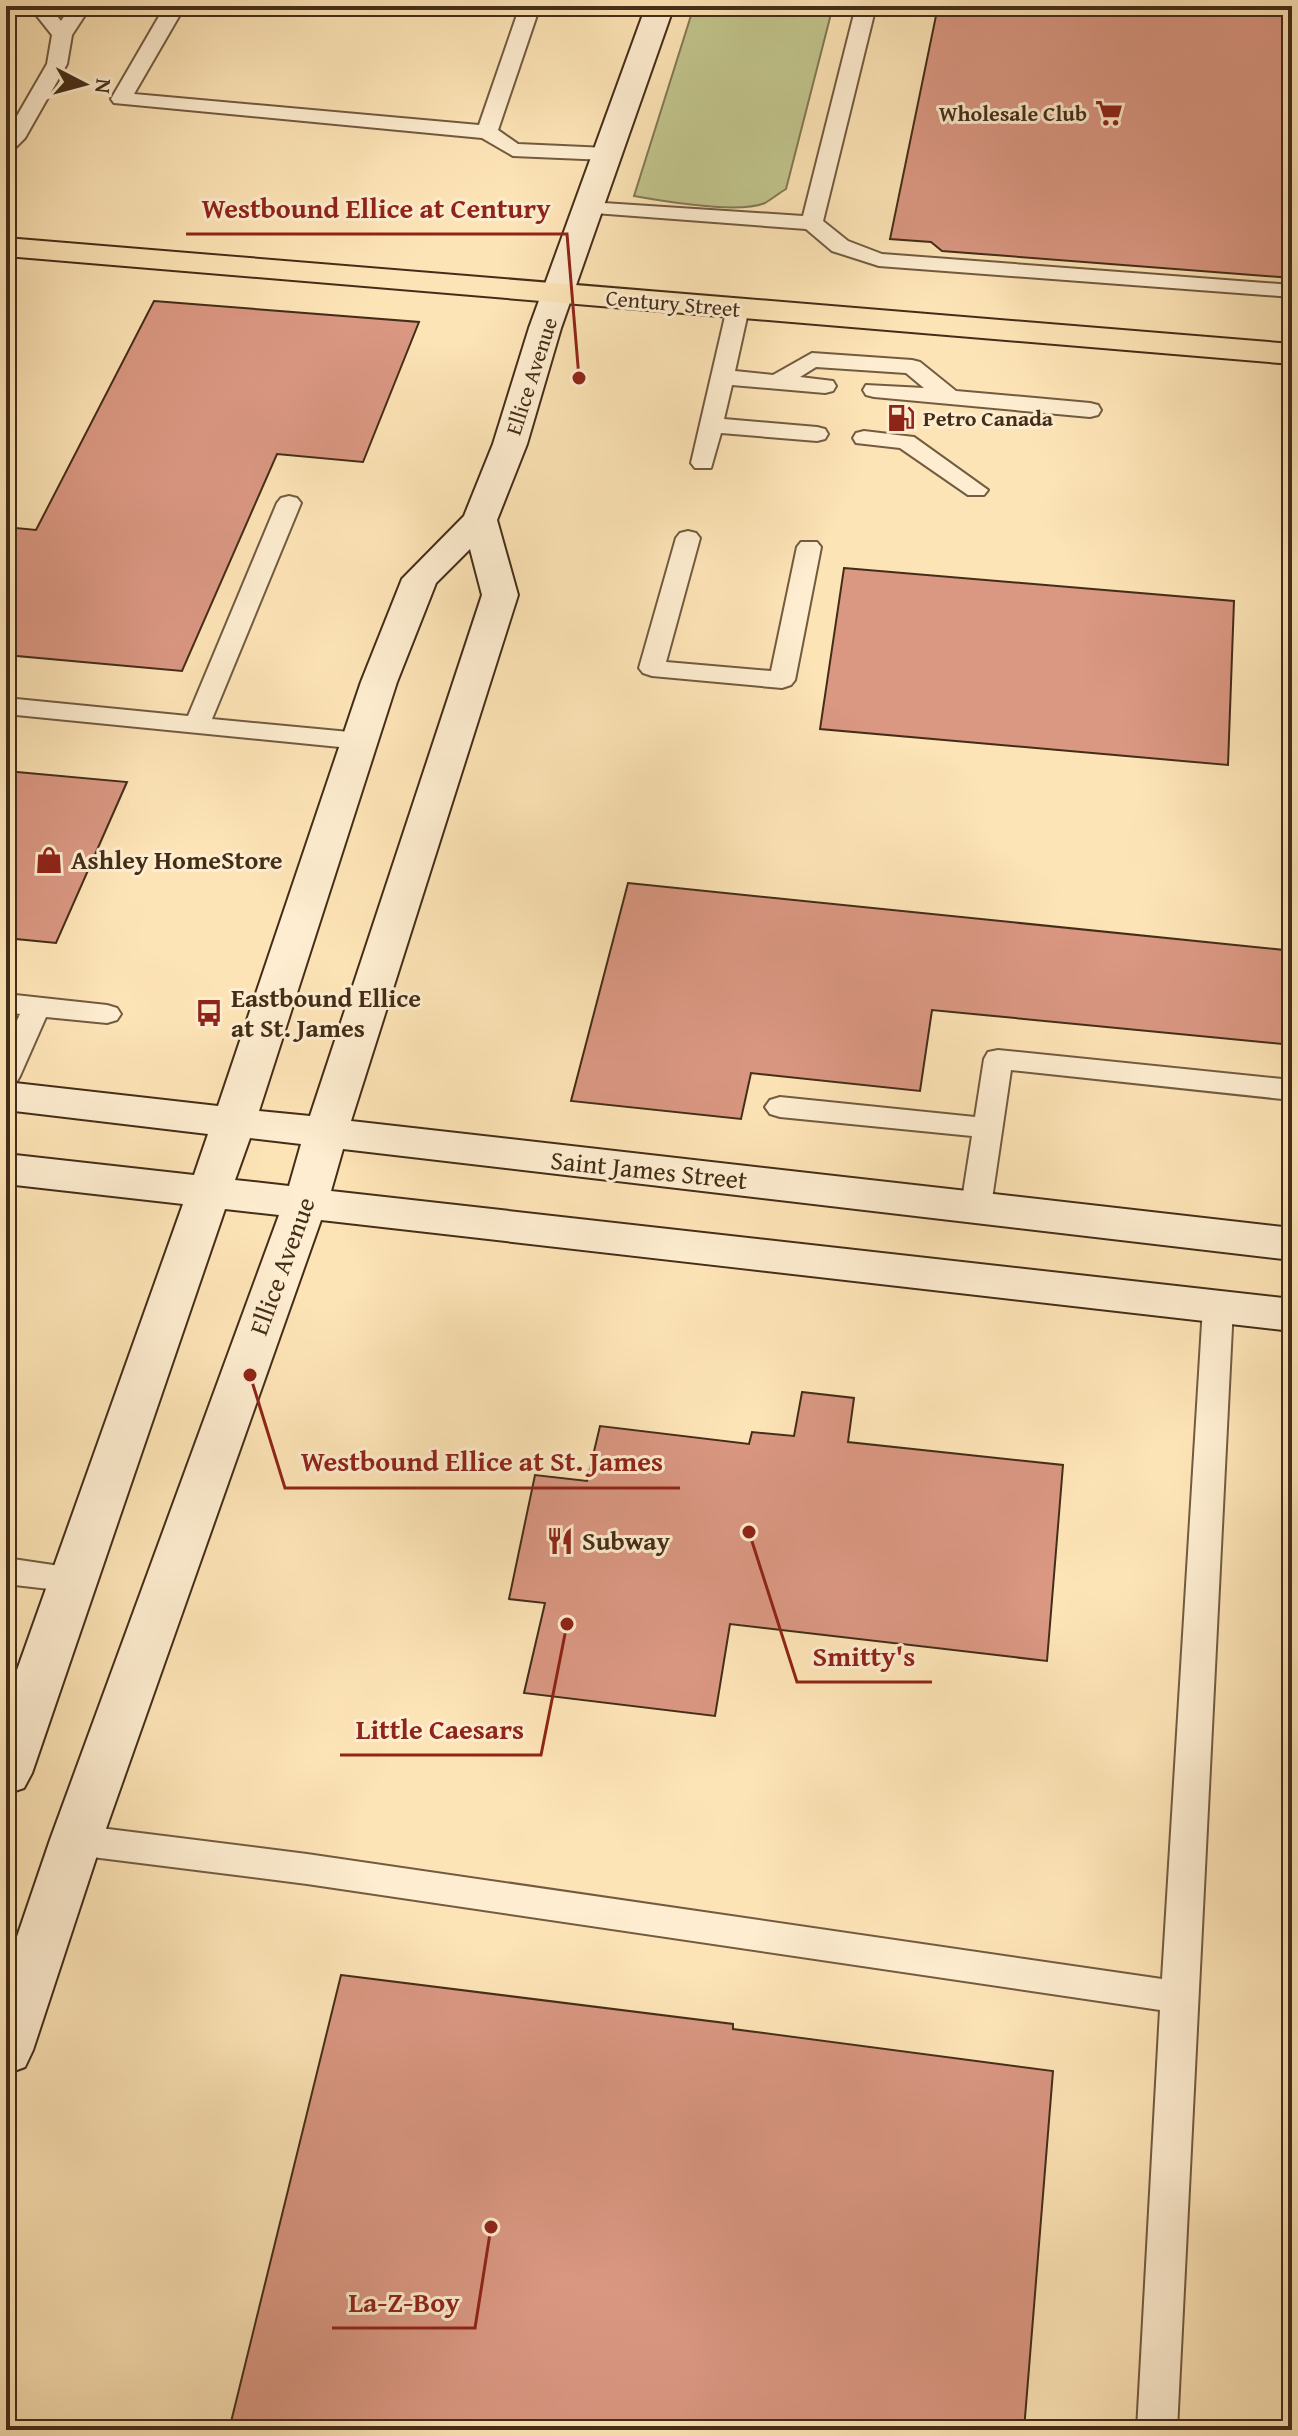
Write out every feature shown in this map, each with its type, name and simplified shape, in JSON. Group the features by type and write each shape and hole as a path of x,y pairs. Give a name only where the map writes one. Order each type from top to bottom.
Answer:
{"main road":[{"name":"Ellice Avenue","path":"6,1773 210,1193 379,682 420,579 480,520 510,444 558,293 660,6"},
{"name":"Century Street","path":"6,247 1292,354"},
{"name":"Ellice Avenue","path":"6,2050 76,1840 305,1204 500,595 480,520"},
{"name":"Saint James Street","path":"6,1096 1292,1244"},
{"path":"6,1169 1292,1315"}],"lane":[{"path":"39,6 62,35"},
{"path":"6,146 15,138 57,64 62,35 81,6"},
{"path":"175,6 121,99 487,132 513,150 607,154"},
{"path":"487,132 530,6"},
{"path":"812,223 866,6"},
{"path":"588,208 812,223 840,246 879,260 1292,291"},
{"path":"703,463 738,308"},
{"path":"779,381 812,360 912,367 950,397"},
{"path":"722,377 825,386"},
{"path":"874,390 1090,410"},
{"path":"712,425 817,434"},
{"path":"864,438 906,442 976,490"},
{"path":"197,725 289,503"},
{"path":"688,538 652,668 782,680 809,547"},
{"path":"6,706 360,741"},
{"path":"6,1003 107,1014"},
{"path":"6,1076 37,1006"},
{"path":"976,1206 998,1059 1292,1090"},
{"path":"780,1107 987,1128"},
{"path":"1157,2430 1218,1307"},
{"path":"6,1571 75,1579"},
{"path":"76,1840 338,1874 1179,1997"}],"green space":[{"path":"694,6 833,6 786,189 765,203 720,207 634,196"}],"building":[{"name":"Wholesale Club","path":"938,6 1292,6 1292,278 942,251 931,242 890,239"},
{"path":"154,301 419,322 363,462 277,454 182,671 6,655 6,527 36,530"},
{"path":"844,568 1234,601 1228,765 820,729"},
{"name":"Ashley HomeStore","path":"6,771 127,782 56,943 6,938"},
{"path":"628,883 1284,950 1284,953 1292,954 1292,1045 932,1010 920,1091 751,1073 741,1119 571,1101"},
{"path":"802,1392 854,1398 848,1442 1063,1465 1047,1661 730,1624 715,1716 524,1693 545,1603 509,1599 535,1475 587,1481 600,1426 749,1444 752,1432 794,1436"},
{"path":"341,1975 733,2024 733,2029 1053,2071 1024,2430 229,2430"}],"place":[{"name":"Wholesale Club","path":"1109,113"},
{"name":"Westbound Ellice at Century","path":"579,378"},
{"name":"Petro Canada","path":"901,418"},
{"name":"Ashley HomeStore","path":"49,860"},
{"name":"Eastbound Ellice at St. James","path":"209,1013"},
{"name":"Westbound Ellice at St. James","path":"250,1375"},
{"name":"Smitty's","path":"749,1532"},
{"name":"Subway","path":"560,1541"},
{"name":"Little Caesars","path":"567,1624"},
{"name":"La-Z-Boy","path":"491,2227"}]}
